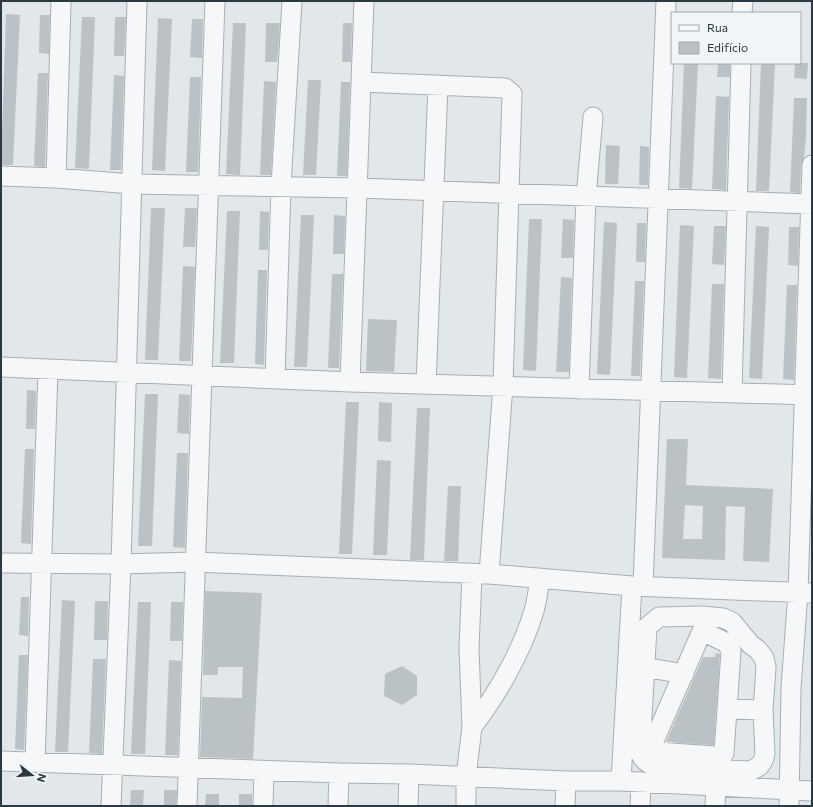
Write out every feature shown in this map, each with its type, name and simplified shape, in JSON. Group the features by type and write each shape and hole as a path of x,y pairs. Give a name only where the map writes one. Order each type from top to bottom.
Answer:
{"street":[{"path":"56,178 61,1"},
{"path":"111,806 121,564 137,1"},
{"path":"187,806 194,562 215,1"},
{"path":"275,379 281,186 292,1"},
{"path":"350,382 364,1"},
{"path":"621,781 638,586 652,391 657,199 666,1"},
{"path":"742,12 743,1"},
{"path":"732,392 741,64"},
{"path":"361,82 505,88 512,94 503,386 481,574 469,650 472,727 466,777 466,806"},
{"path":"426,384 438,85"},
{"path":"578,389 586,197 593,117"},
{"path":"790,798 792,688 805,592 812,165"},
{"path":"1,176 56,178 132,184 434,190 586,197 812,204"},
{"path":"1,367 127,374 350,382 808,395"},
{"path":"35,762 48,370"},
{"path":"1,563 121,564 194,562 481,574 638,586 805,592"},
{"path":"472,727 497,692 518,651 533,614 540,578"},
{"path":"704,588 702,623 684,674 653,743 653,750 662,753 716,786 790,798 812,791"},
{"path":"659,617 702,623 723,618 732,622 764,658 766,677 763,710 765,754 764,760 760,766 749,771 689,769 651,765 644,760 640,753 647,627 652,621 659,617"},
{"path":"1,761 264,771 409,774 566,781 641,782 689,769 724,753 731,651 729,645 702,623"},
{"path":"644,667 684,674"},
{"path":"728,709 763,710"},
{"path":"263,806 264,771"},
{"path":"338,806 339,773"},
{"path":"408,806 409,774"},
{"path":"565,806 566,781"},
{"path":"640,806 641,782"},
{"path":"715,806 716,786"}],"building":[{"path":"6,14 20,15 13,165 1,165"},
{"path":"40,15 50,15 49,54 39,53"},
{"path":"82,17 95,17 89,169 75,168"},
{"path":"115,17 126,17 124,56 114,56"},
{"path":"158,18 172,19 165,171 152,170"},
{"path":"192,19 203,19 202,58 190,57"},
{"path":"233,23 246,23 240,175 226,174"},
{"path":"266,23 280,23 277,62 265,62"},
{"path":"343,23 352,23 351,62 342,62"},
{"path":"808,63 807,79 794,78 795,64"},
{"path":"684,64 698,64 692,189 679,188"},
{"path":"718,64 730,64 730,77 717,77"},
{"path":"761,64 775,64 769,191 756,191"},
{"path":"38,73 48,73 45,167 34,166"},
{"path":"114,75 124,76 121,170 110,170"},
{"path":"190,77 201,77 198,172 186,172"},
{"path":"308,80 321,80 316,175 303,175"},
{"path":"264,81 276,82 271,175 260,175"},
{"path":"341,82 350,82 347,176 337,176"},
{"path":"716,96 729,97 726,190 712,189"},
{"path":"794,98 807,98 806,137 804,158 801,165 800,193 790,192"},
{"path":"606,145 620,146 618,184 605,184"},
{"path":"640,146 649,147 648,185 639,185"},
{"path":"151,208 165,208 158,360 145,360"},
{"path":"185,208 197,208 195,247 183,247"},
{"path":"227,211 240,211 234,363 220,363"},
{"path":"260,211 269,212 268,250 259,250"},
{"path":"301,215 314,215 307,367 294,367"},
{"path":"334,215 345,216 344,254 333,254"},
{"path":"529,219 542,219 536,371 523,370"},
{"path":"563,219 574,220 573,258 561,258"},
{"path":"604,222 617,223 610,375 597,374"},
{"path":"637,223 646,223 645,262 636,262"},
{"path":"680,225 694,226 687,378 674,377"},
{"path":"714,226 726,226 724,265 712,264"},
{"path":"756,226 769,227 762,379 749,378"},
{"path":"789,227 799,227 798,266 788,265"},
{"path":"183,266 195,267 191,361 179,361"},
{"path":"258,270 267,270 264,365 255,364"},
{"path":"332,274 343,274 339,368 328,368"},
{"path":"561,277 572,278 569,372 556,372"},
{"path":"635,281 644,281 640,376 631,376"},
{"path":"712,284 724,284 721,379 708,378"},
{"path":"787,285 797,285 794,380 783,379"},
{"path":"368,319 397,320 394,372 366,371"},
{"path":"27,390 36,391 35,429 26,429"},
{"path":"145,394 158,394 152,546 138,546"},
{"path":"179,394 190,395 189,434 177,433"},
{"path":"346,402 359,402 352,554 339,554"},
{"path":"379,402 392,403 391,442 378,441"},
{"path":"417,408 430,408 424,560 410,560"},
{"path":"667,439 688,439 686,485 773,489 769,562 743,561 745,507 726,506 725,560 662,558","holes":["685,505 703,506 702,539 683,539"]},
{"path":"25,449 34,449 31,544 21,543"},
{"path":"177,453 188,453 185,548 173,547"},
{"path":"377,460 391,461 387,555 373,555"},
{"path":"448,486 461,486 458,561 444,561"},
{"path":"205,591 262,593 253,759 200,757 202,697 242,698 243,667 218,667 218,675 203,675"},
{"path":"21,597 29,597 28,636 19,635"},
{"path":"62,600 75,601 68,752 55,752"},
{"path":"95,601 108,601 107,640 94,640"},
{"path":"138,602 151,602 145,754 131,754"},
{"path":"171,602 183,602 182,641 170,641"},
{"path":"716,653 720,654 714,745 666,742 703,657 715,657"},
{"path":"19,655 28,655 24,750 15,749"},
{"path":"93,659 106,659 102,754 89,753"},
{"path":"169,660 181,661 178,755 165,755"},
{"path":"402,666 417,676 417,695 402,705 384,696 385,674"},
{"path":"131,790 144,790 143,806 130,806"},
{"path":"164,790 177,790 176,806 164,806"},
{"path":"206,794 219,794 219,806 205,806"},
{"path":"239,794 252,794 252,806 239,806"}]}
